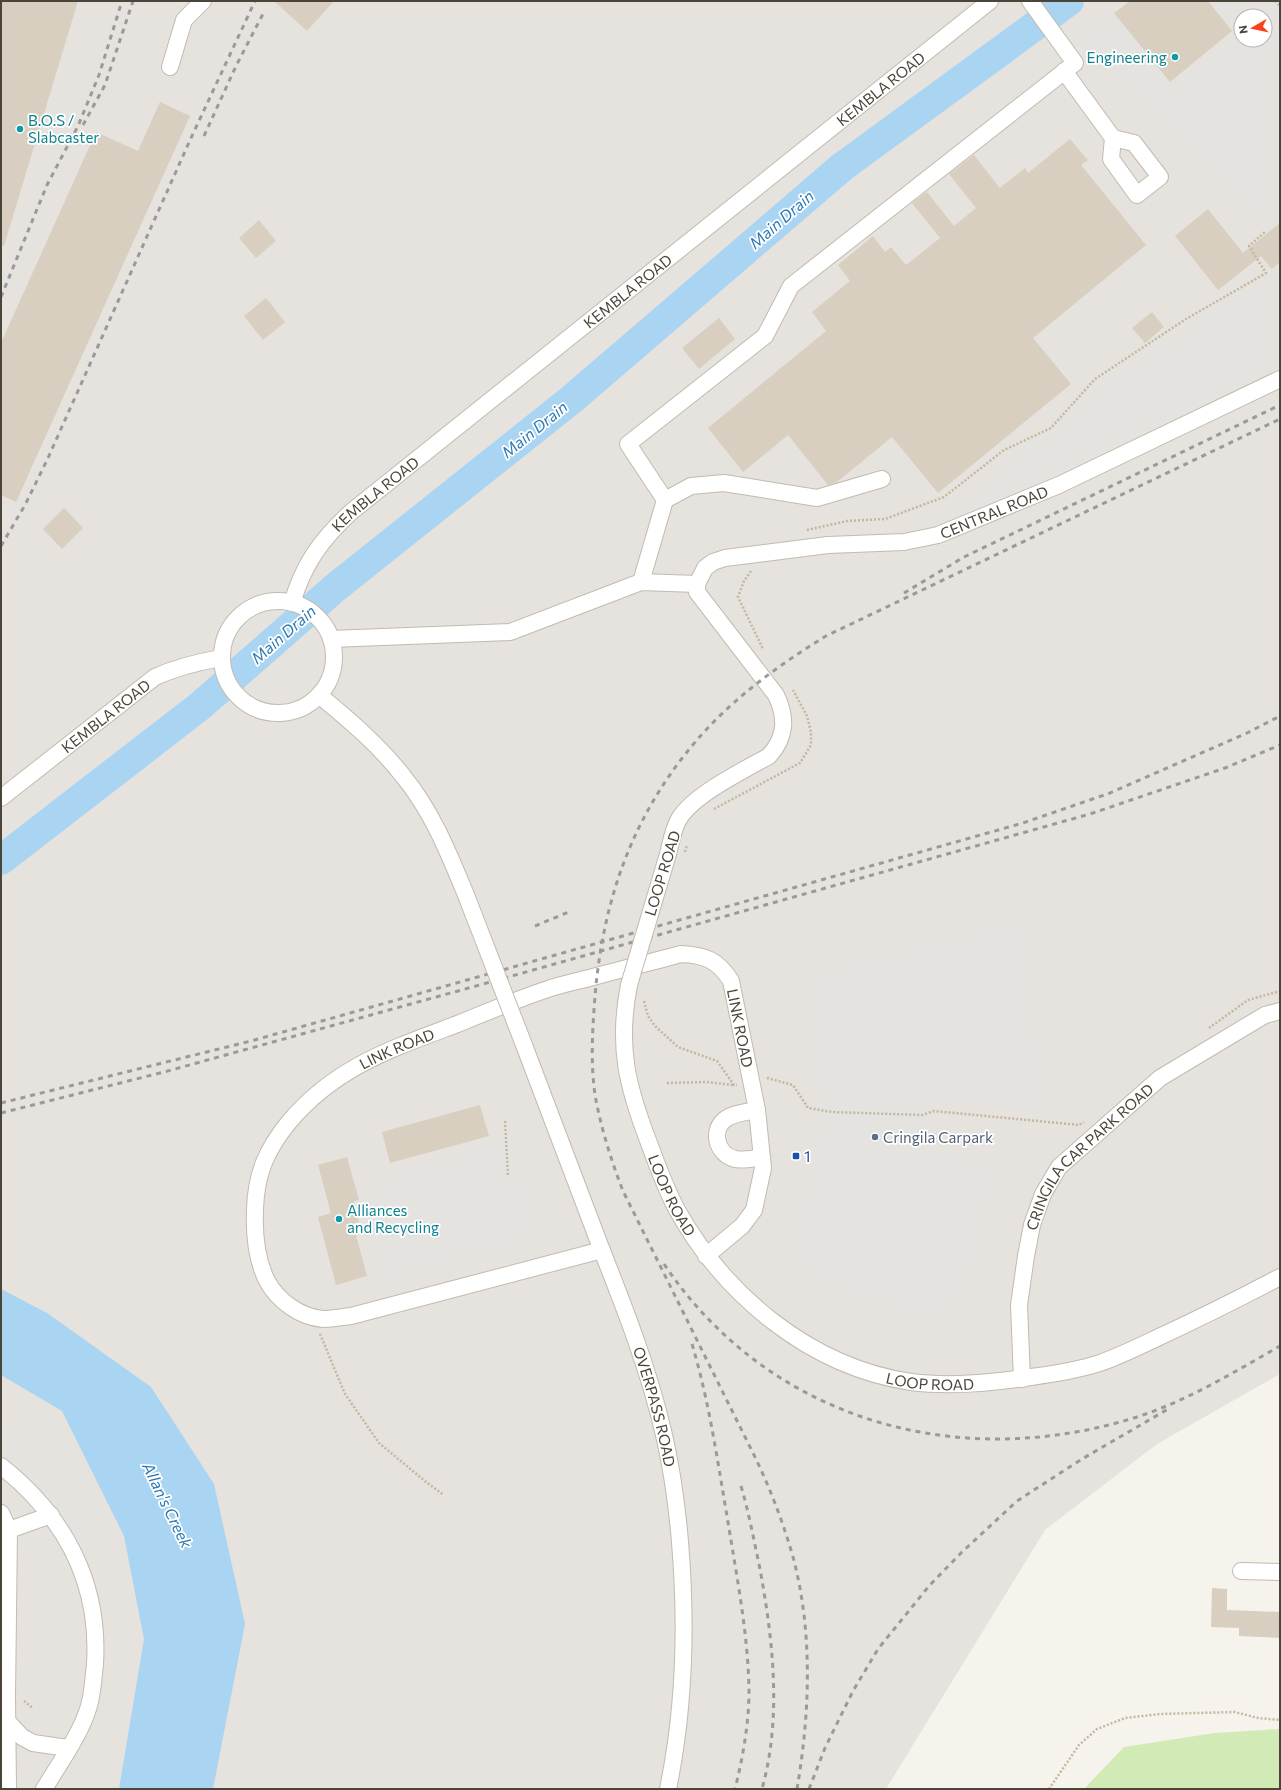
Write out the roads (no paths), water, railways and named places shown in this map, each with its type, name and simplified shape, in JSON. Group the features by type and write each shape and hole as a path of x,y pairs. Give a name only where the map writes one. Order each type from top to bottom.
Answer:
{"street":[{"path":"170,67 184,20 202,1"},
{"name":"KEMBLA ROAD","path":"292,602 305,566 317,547 351,512 990,1"},
{"path":"665,500 628,444 765,336 790,286 1075,63 1031,2"},
{"path":"1064,71 1113,138"},
{"name":"CENTRAL ROAD","path":"697,584 705,568 714,562 725,558 828,545 904,542 938,535 1059,485 1280,379"},
{"path":"641,582 665,500 691,486 724,483 817,498 882,479"},
{"path":"331,639 510,632 641,582 697,584"},
{"name":"LOOP ROAD","path":"697,584 697,592 776,695 782,714 783,726 781,738 776,748 769,756 711,790 687,809 677,824 629,985 625,1004 623,1051 627,1077 634,1104 666,1188 683,1220 706,1256 732,1285 764,1315 797,1339 830,1357 878,1375 912,1382 984,1383 1060,1373 1099,1363 1125,1353 1212,1313 1280,1276"},
{"path":"275,601 292,602 309,610 322,623 331,639 334,654 333,669 328,683 319,696 304,707 286,713 267,713 249,706 234,693 225,677 222,663 224,641 231,625 243,613 258,604 275,601"},
{"name":"KEMBLA ROAD","path":"1,798 155,677 173,669 193,663 222,663"},
{"name":"OVERPASS ROAD","path":"319,696 349,719 378,746 404,776 428,812 448,852 624,1304 646,1367 664,1436 677,1507 683,1576 685,1636 682,1702 674,1761 668,1789"},
{"name":"LINK ROAD","path":"602,1250 351,1316 329,1319 313,1316 293,1308 279,1298 268,1281 260,1263 255,1218 259,1174 268,1151 282,1131 303,1106 326,1086 350,1069 381,1053 549,988 681,954 692,954 712,960 726,972 731,981 756,1110 763,1168 762,1179 754,1210 742,1226 706,1256"},
{"name":"CRINGILA CAR PARK ROAD","path":"1022,1379 1019,1306 1026,1256 1032,1225 1043,1194 1059,1167 1160,1078 1265,1014 1280,1011"},
{"path":"756,1110 732,1115 725,1119 720,1124 717,1138 719,1146 729,1157 736,1159 762,1157"},
{"path":"1,1466 28,1488 51,1515 77,1558 91,1601 95,1653 92,1693 87,1712 44,1789"},
{"path":"1,1514 10,1530 7,1721 8,1789"},
{"path":"10,1530 51,1515"},
{"path":"1241,1571 1280,1572"},
{"path":"7,1721 22,1737 33,1743 68,1748"}],"water":[{"name":"Allan's Creek","path":"1,1289 47,1313 151,1387 214,1484 245,1624 213,1789 119,1789 144,1639 124,1536 62,1411 1,1375"}],"waterway":[{"name":"Main Drain","path":"1,860 200,706 336,587 572,399 842,167 1069,1"}],"railway":[{"path":"1,297 47,185 78,126 99,75 122,1"},
{"path":"83,125 105,85 133,1"},
{"path":"1,546 25,505 48,458 191,138 255,1"},
{"path":"204,136 236,66 265,10"},
{"path":"904,593 964,557 1280,405"},
{"path":"797,1789 805,1731 807,1673 804,1614 793,1557 771,1493 760,1467 623,1191 614,1168 600,1120 595,1095 592,1042 597,974 602,940 610,906 620,874 632,842 648,811 666,781 687,752 717,718 769,674 826,636 1280,419"},
{"path":"1,1103 251,1041 1023,823 1110,793 1247,733 1280,716"},
{"path":"1,1113 164,1072 1090,814 1225,768 1280,745"},
{"path":"535,926 571,911"},
{"path":"664,1264 706,1316 754,1360 807,1393 865,1418 927,1433 990,1439 1055,1435 1120,1422 1141,1416 1182,1399 1222,1379 1280,1346"},
{"path":"692,1344 708,1408 716,1451 744,1624 749,1690 748,1715 743,1752 735,1789"},
{"path":"809,1789 825,1748 853,1691 878,1649 929,1586 961,1553 1017,1501 1082,1459 1168,1409"},
{"path":"741,1486 760,1569 772,1651 774,1707 768,1762 762,1789"}],"place":[{"name":"Engineering","path":"1175,57"},
{"name":"B.O.S / Slabcaster","path":"20,129"},
{"name":"Cringila Carpark","path":"875,1137"},
{"name":"1","path":"796,1156"},
{"name":"Alliances and Recycling","path":"339,1219"}]}
